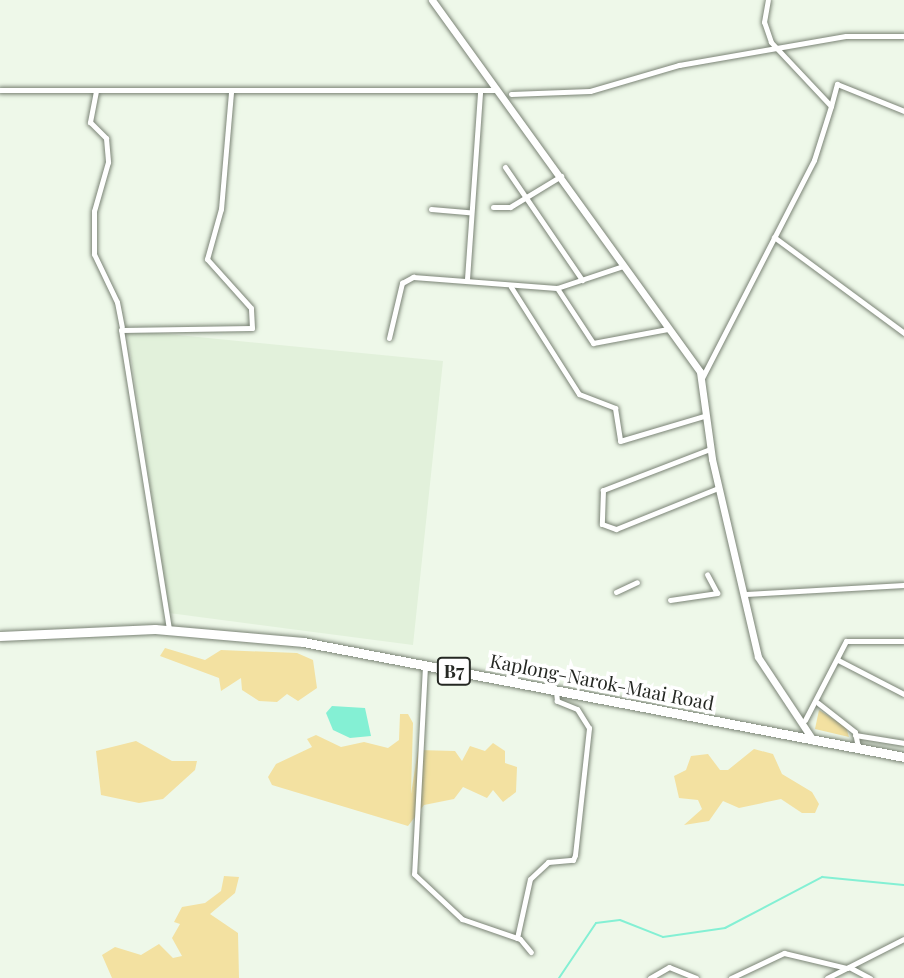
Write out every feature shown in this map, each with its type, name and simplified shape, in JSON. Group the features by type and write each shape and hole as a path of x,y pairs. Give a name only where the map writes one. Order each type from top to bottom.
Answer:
{"highway":[{"name":"Kaplong-Narok-Maai Road","path":"0,636 169,629 303,642 904,757"}],"main road":[{"path":"432,0 561,176 702,378 704,416 718,488 764,670 805,720 813,740"}],"street":[{"path":"768,0 764,22 781,49 831,106"},
{"path":"511,94 590,91 679,65 846,36 904,36"},
{"path":"702,378 814,160 837,84 904,111"},
{"path":"0,90 497,90"},
{"path":"96,92 90,122 106,138 108,162 94,211 94,254 117,302 169,629"},
{"path":"122,327 233,333 252,328 251,308 207,259 221,209 231,92"},
{"path":"467,279 473,236 469,212 480,92"},
{"path":"505,167 582,280"},
{"path":"493,207 526,197 561,176"},
{"path":"431,209 469,212"},
{"path":"774,237 904,333"},
{"path":"389,338 402,283 413,277 467,279 511,287 557,288 623,266"},
{"path":"511,287 579,394 615,408 620,442 704,416"},
{"path":"557,288 593,344 668,329"},
{"path":"710,449 603,490 602,524 616,529 718,488"},
{"path":"670,600 717,593 707,574"},
{"path":"617,592 637,582"},
{"path":"746,594 904,585"},
{"path":"805,720 818,703 850,638 904,641"},
{"path":"838,660 904,695"},
{"path":"425,666 414,874 462,919 517,938 531,952"},
{"path":"517,938 534,872 575,855 589,728 577,709 558,701 556,691"},
{"path":"818,703 855,735 904,743"},
{"path":"855,735 858,748"},
{"path":"827,978 901,940 904,949"},
{"path":"731,978 784,953 848,968 870,978"},
{"path":"650,978 669,967 696,978"}],"shaded area":[{"path":"127,330 443,361 413,645 169,613"},
{"path":"165,648 205,660 221,650 297,653 313,660 317,688 298,701 287,694 277,702 259,701 242,690 241,678 221,691 219,678 160,656"},
{"path":"332,706 365,708 371,736 350,738 333,730 326,713"},
{"path":"819,710 846,727 849,737 815,729"},
{"path":"400,714 408,714 413,723 411,794 418,750 455,751 462,761 470,746 485,751 493,743 505,751 505,763 517,767 516,792 503,802 493,790 487,798 463,787 454,799 424,805 408,826 272,785 268,777 276,764 312,747 307,739 316,735 341,747 364,742 388,748 399,740"},
{"path":"136,741 172,761 197,761 195,770 163,799 139,803 101,795 96,751"},
{"path":"754,749 773,754 782,774 812,792 819,804 815,813 802,813 781,799 739,808 723,801 709,821 684,825 702,809 698,800 679,798 674,776 686,770 691,756 708,754 720,770 728,770"},
{"path":"224,876 239,877 235,893 210,914 238,933 239,978 112,978 102,955 115,947 141,955 159,944 173,958 182,956 172,938 180,924 174,922 182,907 205,903 221,891"}],"waterway":[{"path":"559,978 596,923 620,920 663,937 725,928 822,877 904,885"}]}
